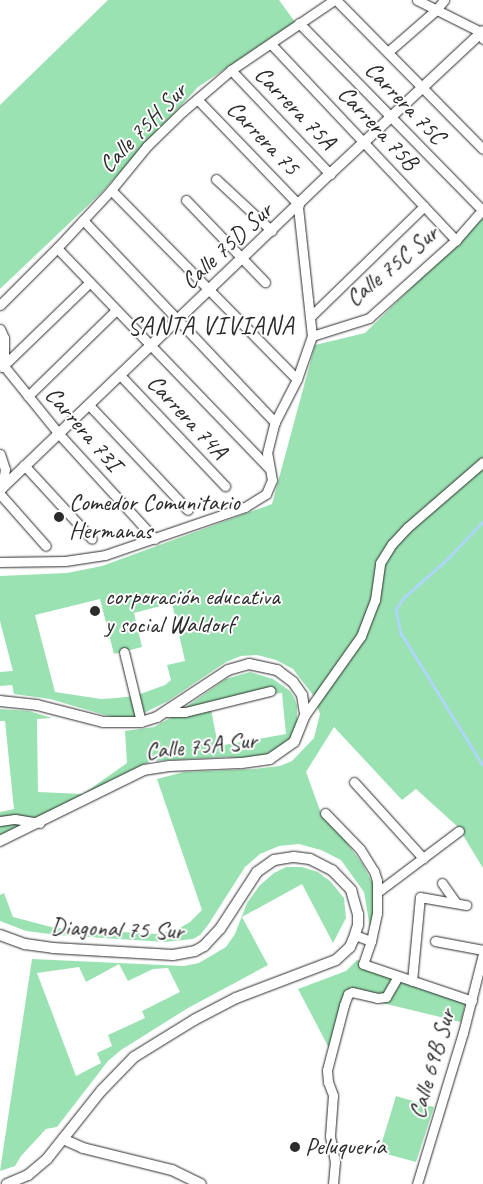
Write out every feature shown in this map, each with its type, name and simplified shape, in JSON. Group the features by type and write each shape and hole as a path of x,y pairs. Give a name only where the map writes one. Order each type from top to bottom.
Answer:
{"street":[{"name":"Calle 75H Sur","path":"0,305 111,190 147,146 197,99 231,70 335,0"},
{"path":"335,0 389,51 483,149"},
{"path":"417,0 482,34"},
{"path":"389,51 436,10 444,0"},
{"name":"Carrera 75C","path":"299,23 390,118 482,209"},
{"name":"Calle 75D Sur","path":"1,490 24,465 120,376 178,318 243,259 423,87 482,34"},
{"name":"Carrera 75B","path":"271,44 456,240"},
{"name":"Carrera 75A","path":"231,70 330,174"},
{"name":"Carrera 75","path":"197,99 299,205"},
{"path":"216,179 272,231"},
{"path":"111,190 208,291 297,379"},
{"path":"186,200 265,282"},
{"path":"0,562 86,558 105,555 259,501 270,489 272,480 267,453 275,422 297,379 312,336 299,205"},
{"path":"310,317 424,206"},
{"name":"Calle 75C Sur","path":"312,336 369,318 456,240 482,209"},
{"path":"83,220 275,422"},
{"path":"57,248 269,468"},
{"path":"2,367 90,282"},
{"path":"28,396 116,310"},
{"path":"0,329 4,338 2,367"},
{"name":"Carrera 73I","path":"2,367 59,434 155,539"},
{"name":"Carrera 74A","path":"120,376 225,486"},
{"path":"89,405 188,510"},
{"path":"0,454 5,469 1,490 46,546"},
{"path":"305,715 361,636 375,600 382,559 408,527 483,462"},
{"path":"24,465 92,539"},
{"path":"124,652 141,722"},
{"path":"0,701 37,705 103,722 141,722 165,712 234,667 249,664 271,668 283,674 298,689 305,704 305,715"},
{"path":"165,712 185,712 270,691"},
{"name":"Calle 75A Sur","path":"0,841 40,823 144,770 169,766 270,759 287,749 298,736 305,715"},
{"path":"354,782 423,858"},
{"path":"325,813 368,859 374,871 378,891 377,913 372,941 363,964 472,1001"},
{"path":"0,821 15,819 40,823"},
{"path":"378,891 458,831"},
{"name":"Diagonal 75 Sur","path":"0,935 25,944 53,948 154,955 183,954 195,951 213,938 257,872 268,864 294,857 310,859 332,870 350,890 358,914 355,935"},
{"path":"412,981 420,897 461,904 442,883"},
{"path":"7,1184 38,1168 63,1140 115,1074 146,1048 236,998 326,964 343,954 355,935 372,941"},
{"path":"435,941 483,950"},
{"name":"Calle 69B Sur","path":"417,1184 472,1001 483,954"},
{"path":"333,1184 335,1162 330,1143 333,1095 328,1082 328,1070 347,997 356,992 376,998 386,997 398,976"},
{"path":"63,1140 94,1151 172,1170 201,1184"}],"green space":[{"path":"108,0 279,0 295,22 198,87 101,193 0,289 0,105"},
{"path":"483,218 483,868 458,827 416,789 402,800 334,727 306,772 322,816 345,840 363,865 373,884 375,907 370,928 364,892 341,860 321,850 299,844 279,846 260,854 245,867 208,925 200,935 193,939 165,942 58,935 26,931 0,921 0,895 4,893 13,917 55,928 156,934 176,930 190,922 202,910 157,779 184,772 280,766 292,761 314,738 320,714 313,695 293,669 276,660 257,655 241,656 226,662 168,701 134,718 115,718 50,699 14,694 12,685 0,686 0,672 13,671 0,621 0,576 67,573 102,566 272,504 315,345 365,333","holes":["100,599 114,654 142,647 134,613 172,603 185,661 167,665 171,680 165,685 135,696 116,698 101,699 55,692 35,615"]},
{"path":"250,672 273,679 290,691 297,706 297,725 294,733 283,746 264,755 244,758 227,757 151,761 109,781 91,794 18,829 0,835 0,812 14,809 5,721 0,721 0,709 29,711 52,718 37,719 38,792 83,794 127,763 125,731 154,727 226,679","holes":["282,693 286,734 218,746 211,709 256,696"]},
{"path":"286,867 302,867 318,872 331,882 344,898 346,918 333,943 302,884 242,917 268,965 188,1008 121,1050 108,1061 57,1127 46,1129 21,1156 15,1166 0,1171 32,959 184,966 199,963 226,947 235,934 247,903 260,885 274,873","holes":["119,964 128,981 153,969 168,968 180,992 142,1011 145,1018 108,1035 112,1046 97,1053 101,1063 76,1076 37,973 79,967 86,982"]},
{"path":"357,960 466,1000 461,1022 345,994 330,1050 298,989 346,971"},
{"path":"396,1096 434,1107 416,1162 379,1152"}],"waterway":[{"path":"483,522 447,560 404,598 396,610 401,633 483,765"}],"place":[{"name":"Comedor Comunitario Hermanas","path":"59,517"},
{"name":"corporación educativa y social Waldorf","path":"95,611"},
{"name":"Peluquería","path":"295,1147"}],"district":[{"name":"SANTA VIVIANA","path":"211,326"}]}
